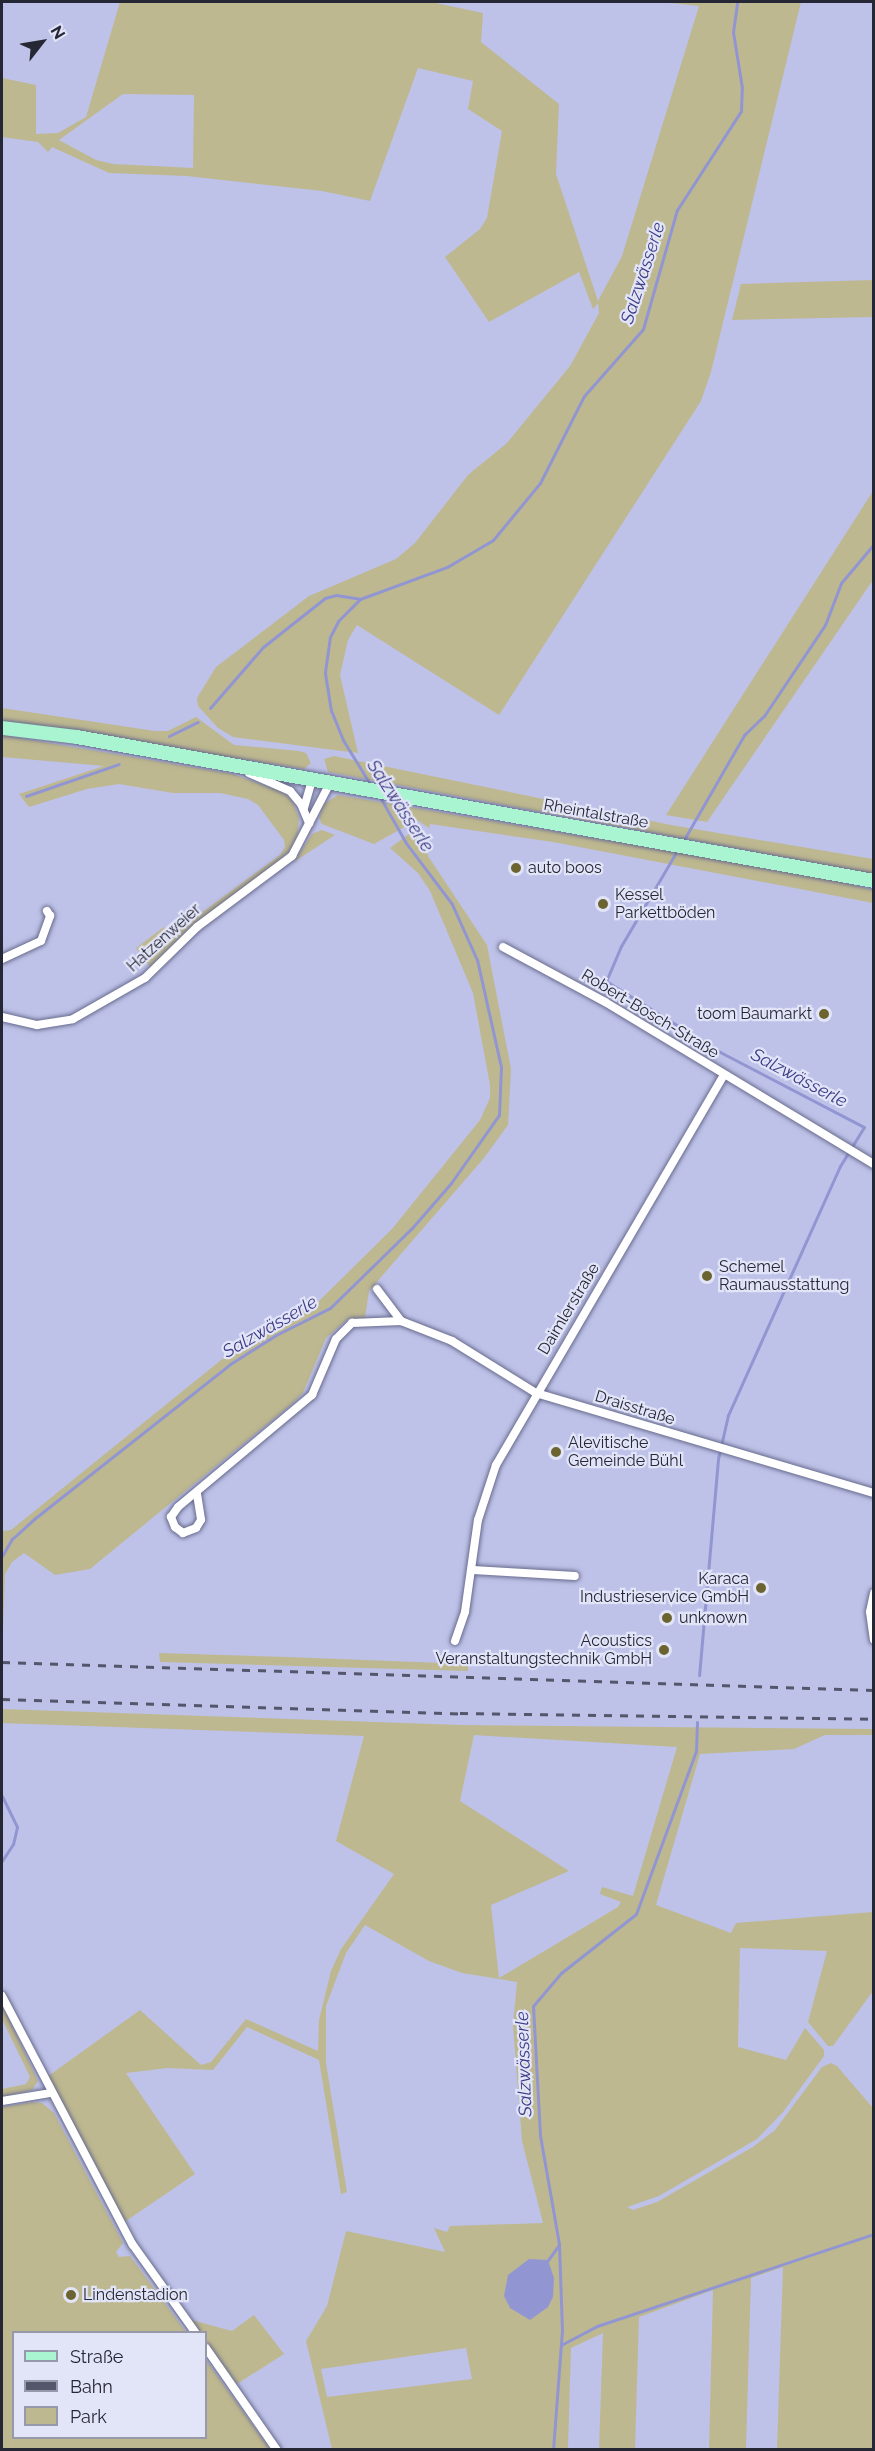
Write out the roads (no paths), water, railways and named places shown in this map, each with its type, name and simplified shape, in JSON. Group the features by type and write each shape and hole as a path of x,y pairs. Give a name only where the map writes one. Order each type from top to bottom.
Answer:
{"main road":[{"name":"Rheintalstraße","path":"2,728 231,765 873,881"}],"street":[{"path":"231,765 282,785 304,808 309,823"},
{"path":"304,808 312,780"},
{"name":"Hatzenweier","path":"2,1017 37,1025 73,1019 134,986 197,927 283,865 300,844 330,783"},
{"path":"2,959 41,941 50,916 47,911"},
{"name":"Robert-Bosch-Straße","path":"503,948 605,1002 723,1076 873,1164"},
{"name":"Daimlerstraße","path":"455,1641 472,1570 478,1520 496,1465 723,1076"},
{"path":"377,1289 401,1321"},
{"name":"Draisstraße","path":"197,1494 201,1520 196,1528 183,1533 171,1517 197,1494 312,1395 336,1339 352,1323 401,1321 452,1341 536,1393 709,1447 873,1493"},
{"path":"472,1570 575,1576"},
{"path":"873,1593 870,1612 873,1640"},
{"path":"2,1996 133,2246 194,2331"},
{"path":"2,2101 51,2093"},
{"path":"207,2349 277,2450"}],"water":[{"path":"529,2259 548,2260 554,2278 553,2297 548,2307 530,2320 510,2308 504,2296 508,2275"}],"waterway":[{"name":"Salzwässerle","path":"370,784 343,740 331,711 325,672 330,637 338,621 360,599 447,567 493,540 540,483 584,396 643,329 677,210 741,111 742,88 733,32 737,2"},
{"name":"Salzwässerle","path":"682,843 744,735 764,716 825,625 841,583 874,544"},
{"path":"210,708 263,647 325,598 336,595 360,599"},
{"path":"169,736 198,722"},
{"path":"26,796 119,764"},
{"name":"Salzwässerle","path":"2,1556 12,1539 34,1519 230,1364 276,1335 330,1308 412,1228 451,1183 499,1115 501,1067 477,960 452,904 406,843 380,797"},
{"name":"Salzwässerle","path":"678,849 621,946 606,981 720,1052 864,1127 840,1166 728,1415 718,1459 699,1675"},
{"name":"Salzwässerle","path":"553,2450 562,2331 559,2244 540,2135 533,2006 561,1973 636,1914 696,1751 697,1722"},
{"name":"Salzwässerle","path":"2,1796 17,1827 13,1844 2,1861"},
{"name":"Salzwässerle","path":"561,2345 597,2326 874,2234"},
{"name":"Salzwässerle","path":"548,2260 559,2245"}],"railway":[{"path":"2,1662 874,1690"},
{"path":"2,1699 460,1713 874,1719"}],"place":[{"name":"auto boos","path":"516,868"},
{"name":"Kessel Parkettböden","path":"603,904"},
{"name":"toom Baumarkt","path":"824,1014"},
{"name":"Schemel Raumausstattung","path":"707,1276"},
{"name":"Alevitische Gemeinde Bühl","path":"556,1452"},
{"name":"Karaca Industrieservice GmbH","path":"761,1588"},
{"name":"unknown","path":"667,1618"},
{"name":"Acoustics Veranstaltungstechnik GmbH","path":"664,1650"},
{"name":"Lindenstadion","path":"71,2295"}]}
